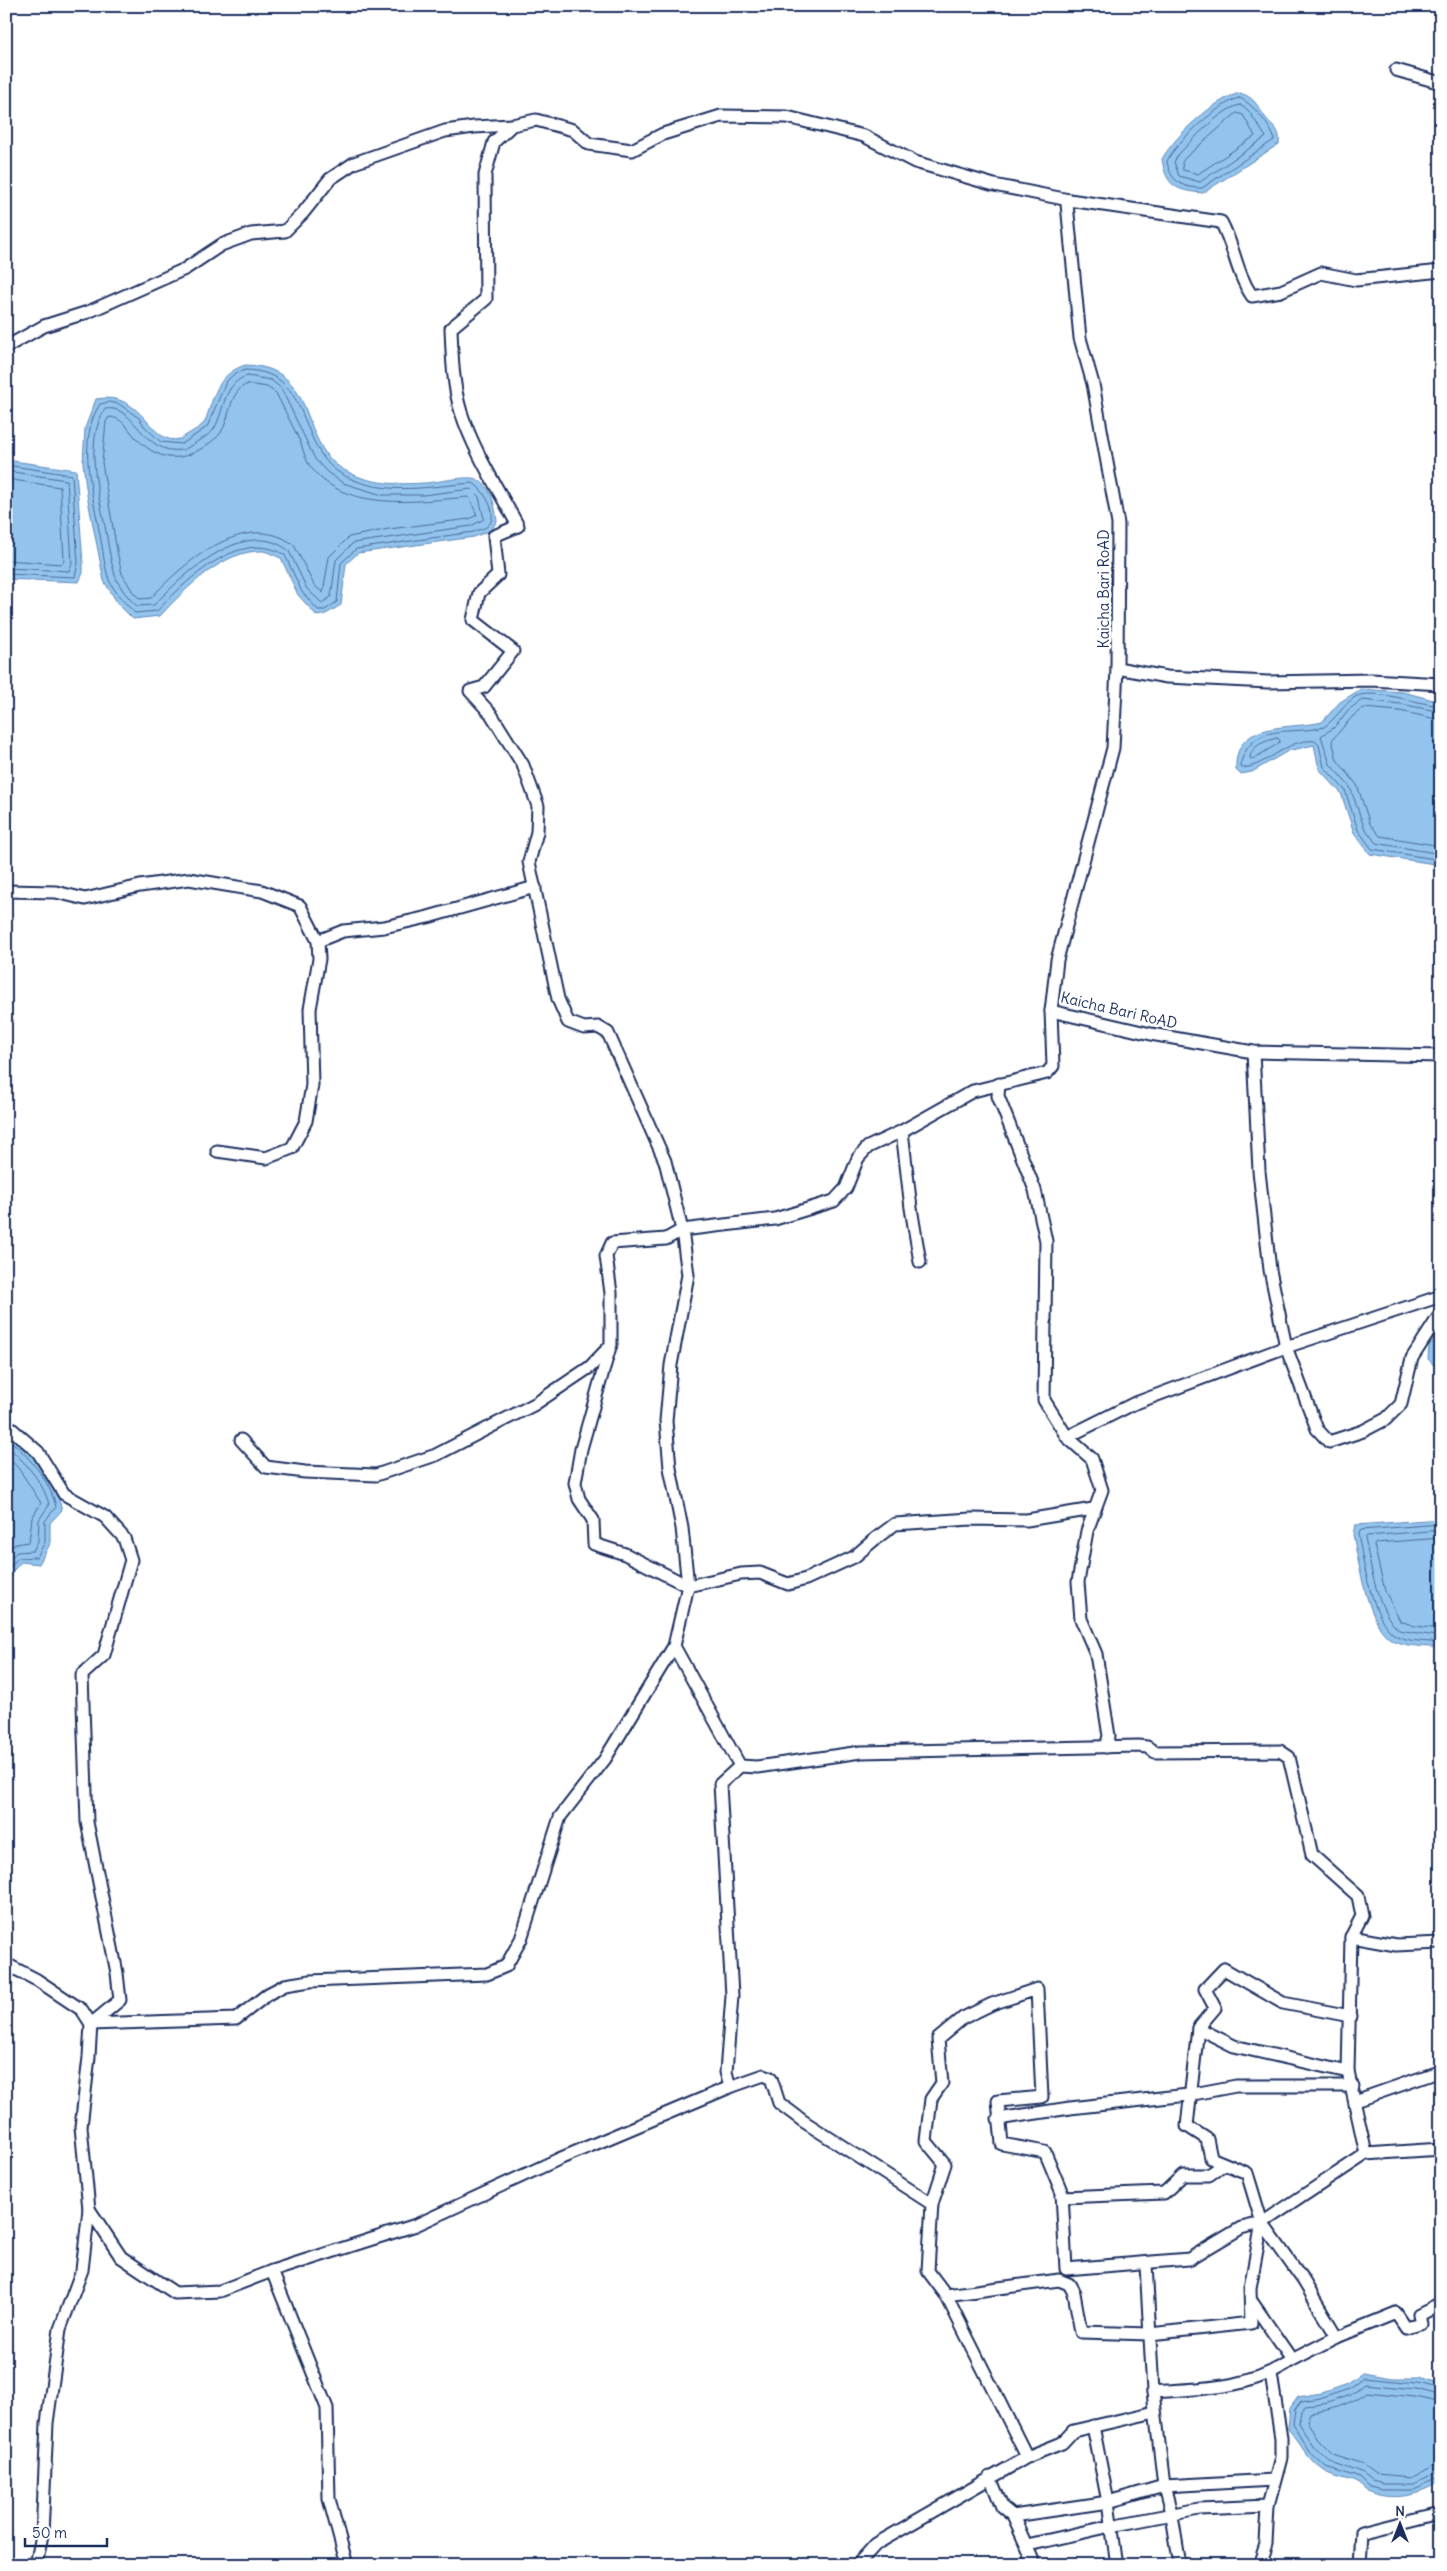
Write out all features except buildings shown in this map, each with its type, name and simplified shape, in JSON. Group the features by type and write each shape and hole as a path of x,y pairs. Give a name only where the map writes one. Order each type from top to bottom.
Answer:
{"street":[{"path":"1396,70 1441,83"},
{"path":"6,347 44,326 88,312 185,269 221,245 250,234 285,230 303,214 330,179 354,163 445,132 474,127 512,125 536,120 573,130 590,144 632,150 663,134 721,116 787,117 864,136 915,162 994,185 1069,200 1221,222 1227,232 1243,283 1252,296 1281,291 1321,273 1356,280 1441,270"},
{"path":"91,2024 236,2019 268,1994 285,1986 310,1981 486,1974 506,1966 521,1939 560,1817 605,1759 674,1646 688,1586 682,1528 670,1468 666,1421 671,1365 688,1275 682,1230 664,1161 608,1033 598,1028 584,1028 568,1022 558,999 529,862 538,832 538,806 524,765 491,714 470,691 484,687 513,651 473,620 480,593 498,575 494,536 518,526 483,461 460,412 452,345 452,328 486,299 484,175 494,142 512,125"},
{"name":"Kaicha Bari RoAD","path":"1069,200 1067,204 1080,338 1093,384 1118,524 1117,668 1112,748 1057,960 1051,1011 1151,1034 1253,1052 1441,1056"},
{"path":"1117,668 1167,677 1268,682 1371,680 1441,684"},
{"path":"6,891 56,892 84,899 140,886 189,879 262,891 300,906 318,941 319,959 310,1010 312,1085 306,1121 292,1148 266,1158 218,1151"},
{"path":"318,941 343,932 384,927 428,917 535,887"},
{"path":"1051,1011 1053,1066 1047,1073 1036,1078 998,1084 973,1091 868,1148 858,1158 846,1188 834,1201 775,1219 682,1230 666,1239 612,1242 606,1256 611,1293 611,1345 581,1449 575,1483 579,1499 593,1520 594,1544 625,1554 688,1586 741,1574 760,1573 788,1584 806,1579 854,1558 875,1539 896,1524 970,1519 1027,1520 1093,1509"},
{"path":"1253,1052 1260,1171 1270,1270 1286,1347 1317,1429 1329,1442 1363,1431 1386,1419 1401,1404 1412,1358 1441,1313"},
{"path":"998,1084 998,1096 1036,1190 1046,1241 1044,1400 1067,1437 1092,1459 1102,1490 1093,1509 1078,1582 1081,1619 1096,1654 1109,1736 1106,1746"},
{"path":"902,1131 911,1208 920,1262"},
{"path":"1067,1437 1133,1404 1286,1347 1441,1296"},
{"path":"241,1440 266,1467 305,1472 376,1475 436,1455 535,1404 590,1367 611,1345"},
{"path":"6,1424 38,1452 64,1494 105,1518 124,1538 131,1560 104,1655 82,1675 87,1822 120,2000 91,2024"},
{"path":"674,1646 740,1766"},
{"path":"730,2087 726,2072 732,1996 720,1784 740,1766 757,1767 861,1752 1106,1746 1147,1747 1154,1752 1280,1751 1289,1757 1312,1855 1358,1896 1362,1916 1351,1937 1348,2072 1353,2086 1366,2154"},
{"path":"1351,1937 1396,1946 1441,1943"},
{"path":"6,1964 37,1980 82,2010 91,2024 90,2057 81,2127 89,2209 82,2270 60,2329 48,2423 42,2535 36,2565"},
{"path":"1337,2337 1304,2280 1262,2223 1247,2172 1211,2158 1207,2138 1187,2126 1188,2095 1198,2028 1215,2008 1205,1989 1224,1969 1283,2003 1350,2016"},
{"path":"1027,2457 946,2294 928,2270 932,2204 945,2164 926,2141 931,2099 942,2083 938,2039 963,2018 992,2004 1037,1989 1042,2096 998,2101 998,2120 1002,2144 1045,2152 1062,2196 1066,2269 1059,2280"},
{"path":"1198,2028 1234,2046 1348,2072"},
{"path":"1356,2101 1441,2071"},
{"path":"89,2209 121,2258 175,2294 220,2291 272,2270 416,2225 559,2159 730,2087 764,2075 771,2078 778,2103 932,2204"},
{"path":"998,2120 1070,2108 1188,2095 1236,2086 1353,2086"},
{"path":"1066,2269 1190,2259 1241,2228 1262,2223 1366,2154 1441,2149"},
{"path":"1062,2196 1164,2193 1183,2175 1209,2174 1224,2164"},
{"path":"946,2294 1059,2280 1069,2284 1074,2293 1081,2332 1150,2334 1251,2323 1252,2302 1250,2288 1262,2223"},
{"path":"1146,2264 1155,2412 1164,2486 1172,2516 1180,2565"},
{"path":"272,2270 327,2408 329,2499 347,2565"},
{"path":"1252,2302 1292,2360"},
{"path":"1153,2392 1232,2386 1271,2374 1292,2360 1337,2337 1396,2313 1406,2328 1421,2324 1419,2315 1441,2304"},
{"path":"1259,2565 1266,2544 1268,2506 1281,2458 1281,2438 1271,2374"},
{"path":"856,2565 876,2544 990,2477 1027,2457 1062,2443 1073,2431 1155,2412"},
{"path":"1094,2426 1117,2565"},
{"path":"990,2477 1002,2507 1013,2516 1035,2565"},
{"path":"1013,2516 1108,2502 1164,2486 1274,2480"},
{"path":"1027,2545 1111,2526 1199,2510 1268,2506"},
{"path":"1360,2565 1362,2532 1441,2512"}],"water":[{"path":"1240,93 1252,99 1276,129 1279,135 1279,144 1203,193 1186,191 1174,185 1166,175 1162,159 1168,150 1207,110"},
{"path":"245,365 270,369 287,379 298,393 321,445 332,460 348,472 366,479 394,484 428,483 466,478 476,479 486,486 489,491 494,503 497,521 491,530 474,537 358,553 346,564 341,605 326,614 317,616 298,595 281,558 263,551 248,552 220,564 193,583 160,616 133,619 118,604 104,581 87,495 83,463 85,428 96,399 112,398 125,403 136,410 161,435 170,439 180,439 203,424 221,382 231,372"},
{"path":"6,460 76,470 83,563 83,573 79,582 6,579"},
{"path":"1361,689 1403,692 1441,702 1441,865 1370,854 1354,833 1341,793 1319,769 1314,745 1288,751 1252,772 1240,774 1236,770 1238,754 1244,742 1254,735 1280,727 1322,722 1340,702"},
{"path":"1437,1336 1441,1336 1441,1373 1428,1359 1429,1346"},
{"path":"6,1431 41,1466 54,1487 62,1510 50,1523 50,1544 39,1564 21,1562 13,1571 6,1595"},
{"path":"1441,1519 1441,1648 1399,1643 1385,1634 1377,1623 1371,1609 1353,1534 1355,1525"},
{"path":"1362,2373 1393,2378 1418,2378 1441,2385 1441,2482 1425,2491 1405,2496 1386,2496 1367,2491 1355,2482 1334,2476 1317,2466 1288,2429 1290,2408 1298,2397 1321,2393 1347,2384"}]}
